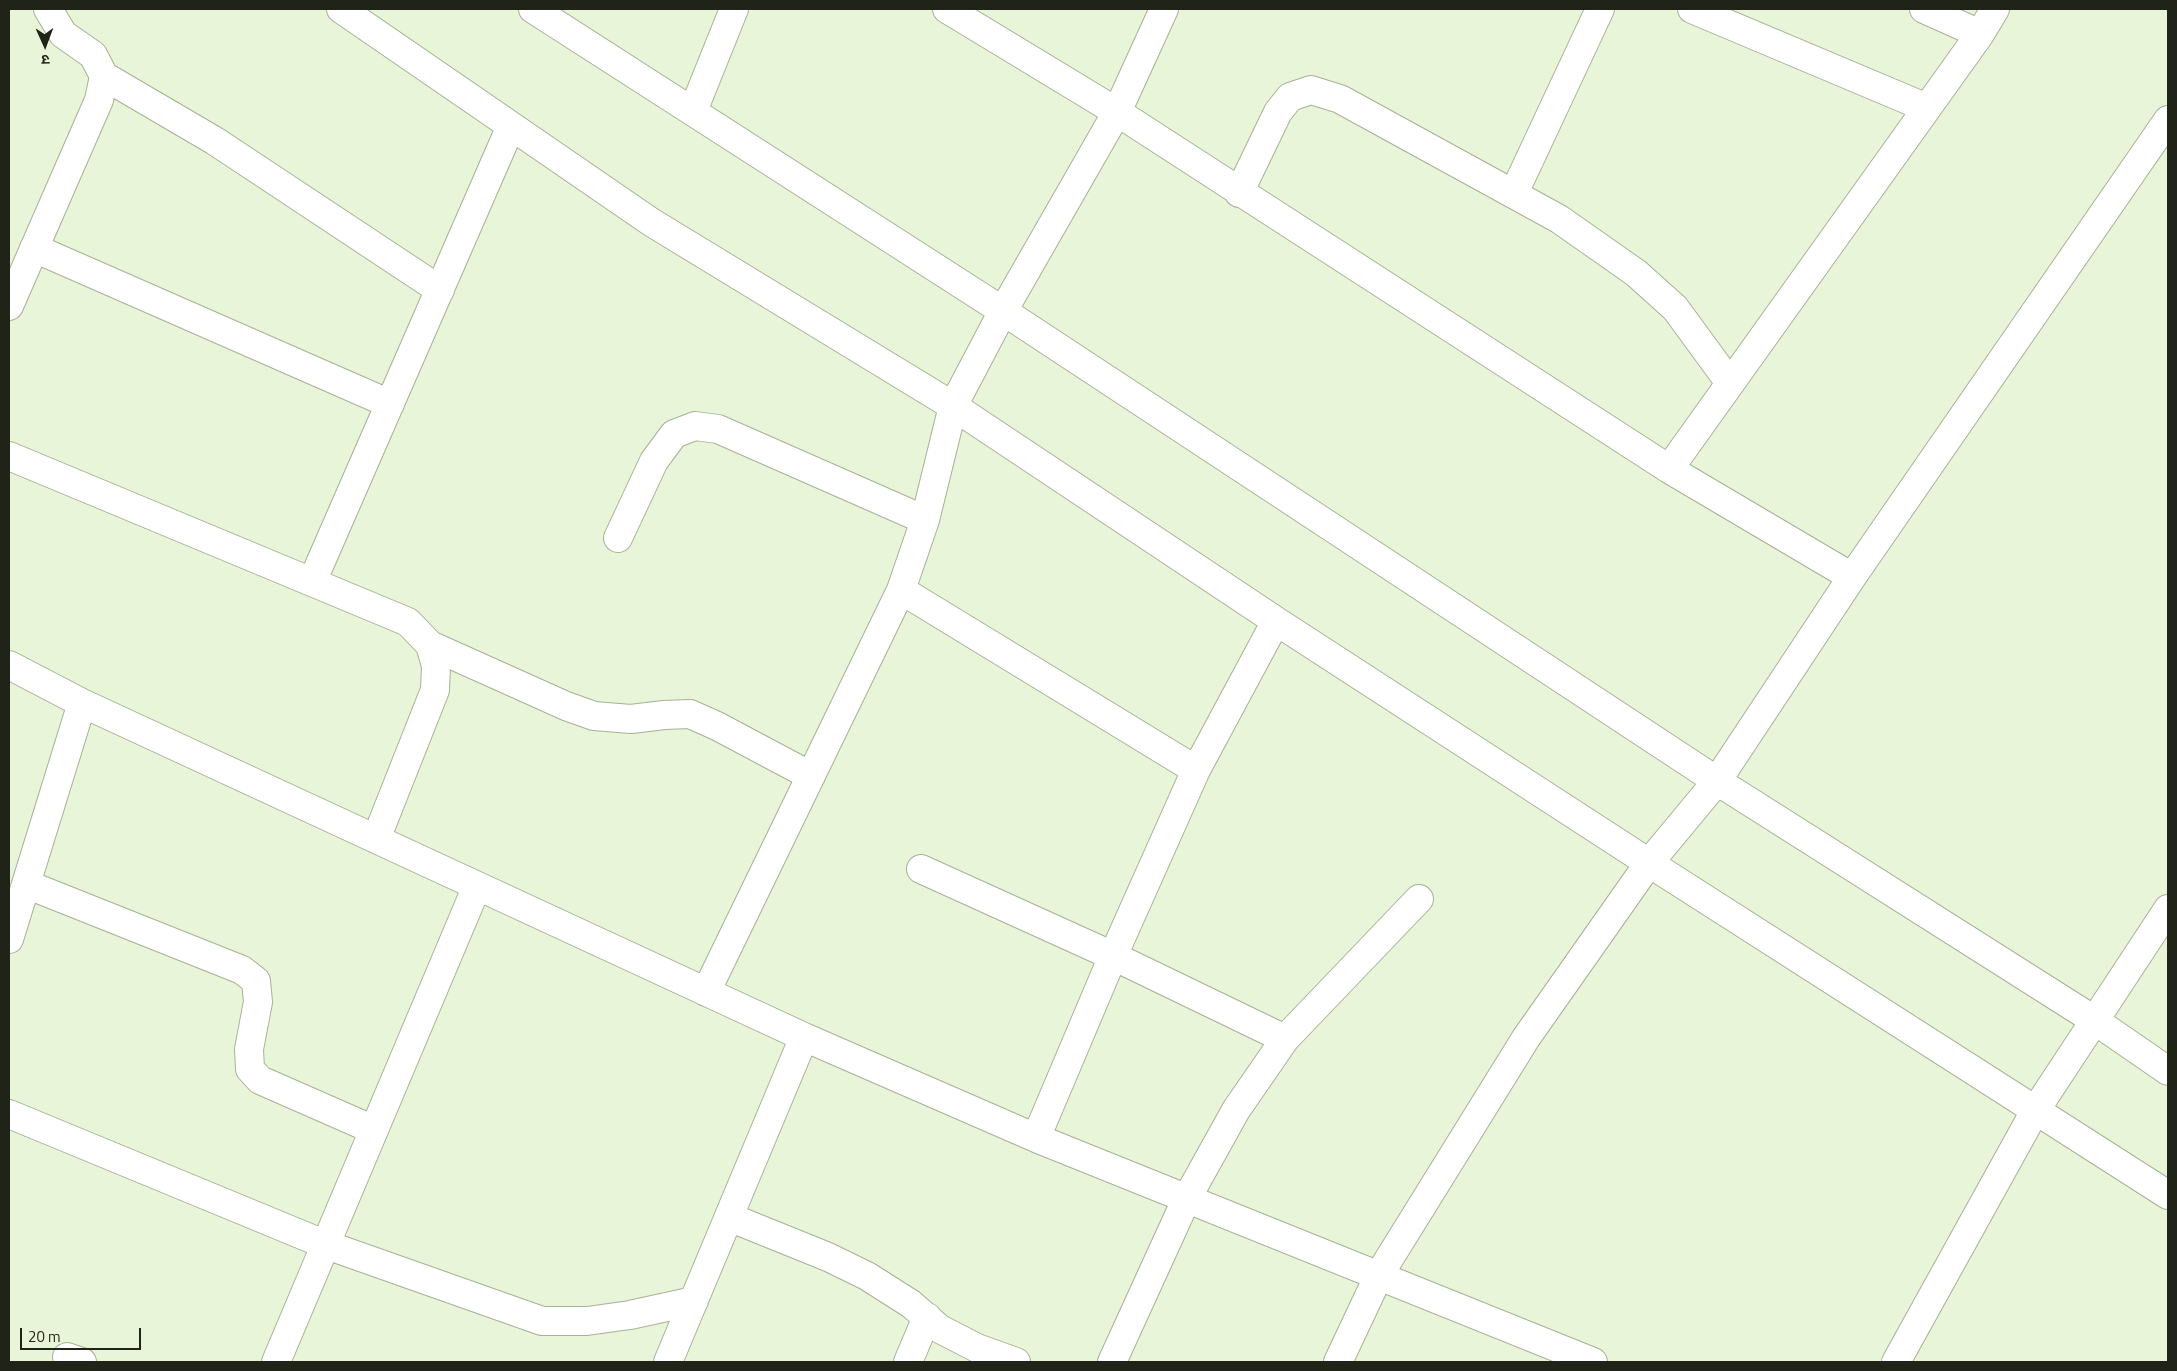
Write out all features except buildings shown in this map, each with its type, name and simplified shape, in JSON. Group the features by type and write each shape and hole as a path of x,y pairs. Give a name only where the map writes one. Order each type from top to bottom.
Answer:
{"street":[{"path":"48,9 63,34 94,54 104,76 215,142 440,290"},
{"path":"340,9 651,222 953,406 1276,621 1649,863 2168,1195"},
{"path":"533,9 1003,311 1717,781 2094,1020 2168,1071"},
{"path":"693,111 734,9"},
{"path":"947,9 1117,112 1239,193 1669,468 1852,577"},
{"path":"706,992 901,590 925,520 953,406 1003,311 1117,112 1164,9"},
{"path":"1514,193 1600,9"},
{"path":"1692,9 1927,108"},
{"path":"1924,9 1980,34"},
{"path":"1669,468 1980,34 1995,9"},
{"path":"9,306 99,100 104,76"},
{"path":"1239,193 1278,112 1290,96 1311,90 1340,99 1559,219 1636,273 1675,308 1730,383"},
{"path":"1338,1362 1379,1275 1526,1038 1649,863 1717,781 1852,577 2168,120"},
{"path":"312,582 511,126"},
{"path":"34,248 390,404"},
{"path":"618,538 654,461 674,434 695,426 718,429 925,520"},
{"path":"9,456 408,622 430,645 566,706 594,716 631,719 690,714 717,726 811,776"},
{"path":"901,590 1196,770"},
{"path":"1036,1138 1113,956 1196,770 1276,621"},
{"path":"376,839 435,690 436,666 430,645"},
{"path":"9,664 82,703 804,1037 1036,1138 1186,1200 1379,1275 1593,1362"},
{"path":"9,939 82,703"},
{"path":"921,869 1113,956 1285,1039"},
{"path":"26,884 242,970 256,982 258,1002 249,1049 250,1069 260,1080 374,1130"},
{"path":"276,1362 324,1244 477,886"},
{"path":"1112,1362 1186,1200 1236,1110 1285,1039 1419,899"},
{"path":"1896,1362 2035,1111 2168,909"},
{"path":"668,1362 804,1037"},
{"path":"9,1114 324,1244 542,1321 587,1321 630,1316 694,1300"},
{"path":"729,1217 828,1257 867,1276 927,1317 940,1329 977,1348 1016,1362"},
{"path":"908,1362 927,1317"}]}
